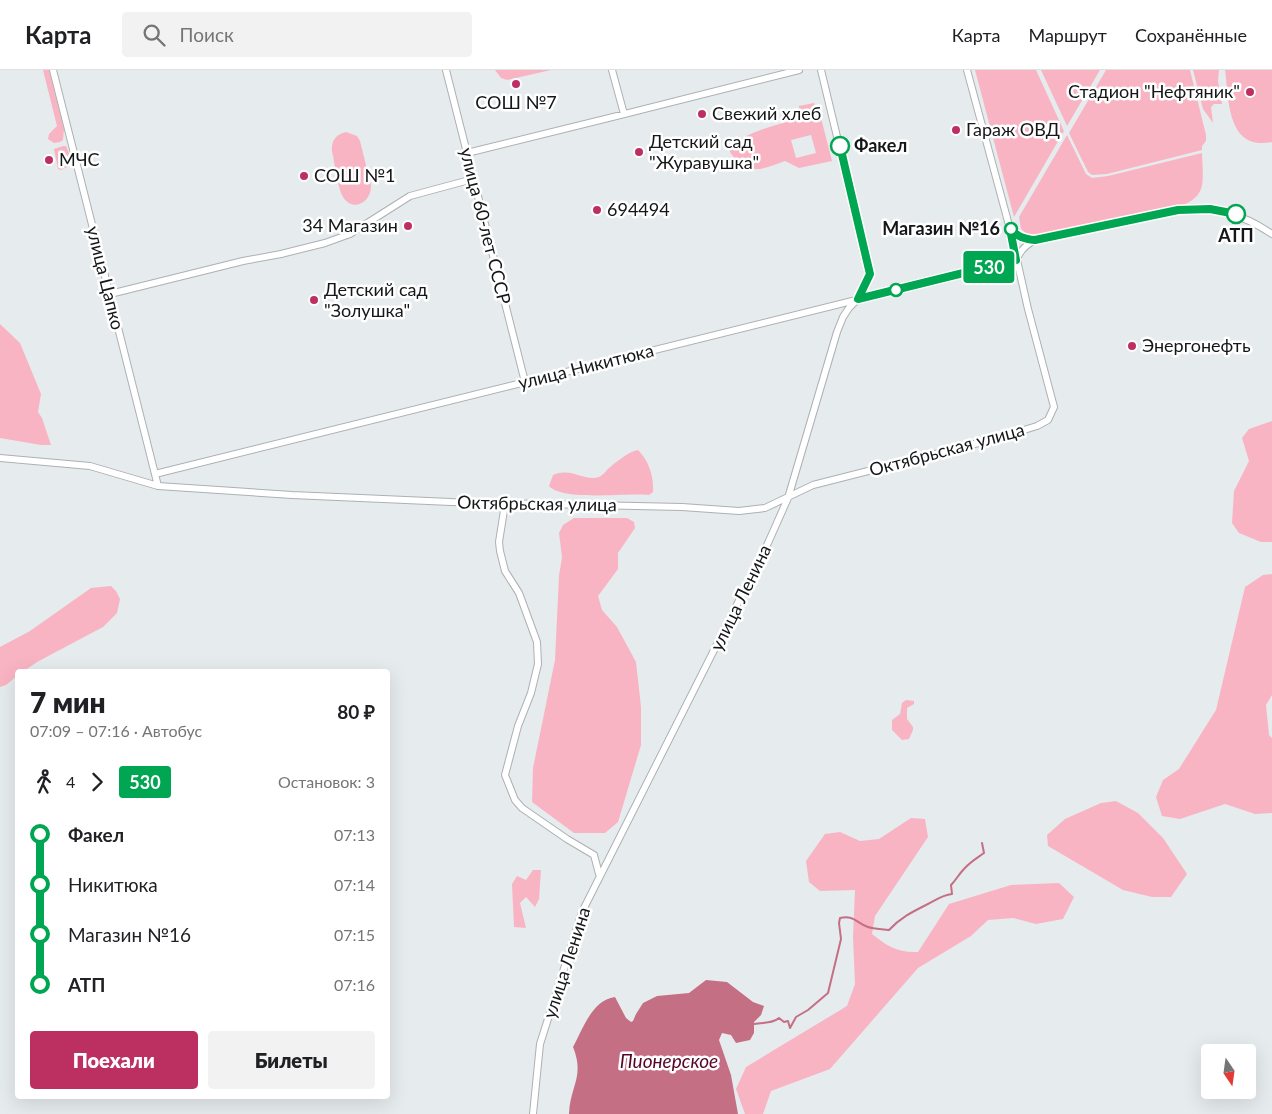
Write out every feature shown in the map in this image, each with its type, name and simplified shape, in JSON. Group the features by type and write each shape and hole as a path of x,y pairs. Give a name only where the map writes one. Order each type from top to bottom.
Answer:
{"street":[{"name":"улица Цапко","path":"53,70 158,486"},
{"name":"улица 60-лет СССР","path":"446,70 525,382"},
{"path":"612,70 624,114"},
{"path":"467,153 599,122 799,70"},
{"name":"улица Ленина","path":"533,1114 540,1044 582,912 755,570 788,498 837,332 849,308 858,299 870,274 821,70"},
{"path":"967,70 1010,229 1016,260"},
{"path":"110,294 325,243 350,234 403,199 473,178"},
{"path":"1010,229 1024,239 1035,240 1178,210 1216,209 1238,215 1262,226 1272,234"},
{"path":"1016,260 1019,253 1035,240"},
{"name":"улица Никитюка","path":"155,474 1016,260"},
{"name":"Октябрьская улица","path":"0,458 90,466 158,486 292,495 506,504 682,507 739,511 765,508 813,485 998,438 1037,426 1048,420 1054,407 1016,260"},
{"path":"506,504 499,542 500,551 504,571 519,594 537,642 538,664 531,693 518,726 505,775 515,800 522,808 594,855 610,854"},
{"path":"594,855 600,875"}],"shaded area":[{"path":"43,70 49,70 64,129 63,140 60,142 54,143 48,139 49,134 57,126"},
{"path":"495,70 551,70 507,80 501,78"},
{"path":"975,70 1036,70 1064,131 1014,217"},
{"path":"1041,70 1100,70 1067,126"},
{"path":"1106,70 1190,70 1206,135 1206,141 1202,146 1202,150 1107,174 1092,175 1088,172 1069,133"},
{"path":"1193,70 1219,70 1218,81 1222,104 1214,104 1211,107 1213,123 1203,109"},
{"name":"Стадион \"Нефтяник\"","path":"1225,70 1272,70 1272,142 1257,143 1246,139 1238,131 1230,108"},
{"path":"814,103 818,114 820,114 832,161 799,168 785,161 766,168 754,169 742,164 732,155 728,147 746,136 803,118 804,112 799,110 799,106","holes":["811,135 816,153 796,158 791,140"]},
{"path":"346,132 357,136 360,141 371,185 368,196 357,205 347,202 343,197 332,151 332,144 335,138 339,134"},
{"path":"1067,135 1086,174 1092,178 1108,176 1202,153 1203,174 1201,189 1192,200 1172,209 1044,235 1028,235 1021,229 1019,217"},
{"path":"63,146 67,148 70,161 69,166 61,170 58,169 54,149"},
{"path":"0,324 20,343 41,394 38,412 42,418 51,445 0,438"},
{"path":"1272,421 1272,542 1261,542 1239,533 1232,523 1234,491 1249,461 1242,438 1249,429"},
{"path":"638,450 648,464 652,475 653,492 649,495 568,494 557,491 549,486 553,475 560,473 572,473 588,478 599,477 622,458"},
{"path":"574,518 627,518 634,522 635,528 618,553 618,569 598,596 602,610 617,627 636,662 641,707 641,745 618,822 605,833 574,833 532,802 533,768 555,660 559,576 562,557 559,533 563,525"},
{"path":"1272,574 1272,695 1266,705 1269,735 1272,738 1272,813 1255,814 1225,804 1180,819 1162,816 1156,797 1163,780 1179,769 1216,710 1245,587 1263,575"},
{"path":"111,586 120,599 117,613 103,627 27,669 15,669 15,678 0,687 0,647 30,631 91,588"},
{"path":"906,700 914,701 914,704 907,708 907,719 913,730 909,739 902,740 892,730 892,720 900,714 902,703"},
{"path":"1116,801 1138,813 1163,838 1187,874 1171,897 1152,897 1123,890 1048,846 1047,835 1065,819 1101,803"},
{"path":"911,818 925,819 928,837 875,916 872,934 883,942 899,950 918,952 949,904 1011,885 1059,883 1074,897 1063,919 1036,924 1013,918 988,920 971,936 918,968 830,1069 771,1091 763,1114 745,1114 736,1089 746,1067 847,1006 855,984 853,937 855,890 820,891 809,882 806,861 825,834 840,832 860,841 879,839"},
{"path":"533,870 541,870 539,899 535,907 526,897 520,903 526,928 514,927 512,884 517,876 526,880"}],"water":[{"name":"Пионерское","path":"706,980 727,982 753,1002 764,1006 761,1015 754,1022 754,1033 750,1040 736,1043 731,1035 722,1033 719,1040 731,1075 738,1114 569,1114 578,1066 573,1047 594,1009 607,999 615,997 626,1018 631,1022 643,1003 657,996 689,993"}],"waterway":[{"path":"754,1024 771,1022 779,1018 784,1022 788,1021 790,1028 796,1017 808,1010 828,993 841,939 840,918 845,917 868,927 889,930 911,913 952,894 951,885 966,867 984,853 982,843"}],"bus line":[{"name":"530","path":"840,146 870,274 858,299 1016,260 1010,229 1024,239 1035,240 1178,210 1216,209 1236,214"}],"place":[{"name":"СОШ №7","path":"516,84"},
{"name":"Стадион \"Нефтяник\"","path":"1250,92"},
{"name":"Свежий хлеб","path":"702,114"},
{"name":"Гараж ОВД","path":"956,130"},
{"name":"Факел","path":"840,146"},
{"name":"Детский сад \"Журавушка\"","path":"639,152"},
{"name":"МЧС","path":"49,160"},
{"name":"СОШ №1","path":"304,176"},
{"name":"694494","path":"597,210"},
{"name":"АТП","path":"1236,214"},
{"name":"34 Магазин","path":"408,226"},
{"name":"Магазин №16","path":"1011,229"},
{"name":"Детский сад \"Золушка\"","path":"314,300"},
{"name":"Энергонефть","path":"1132,346"}]}
